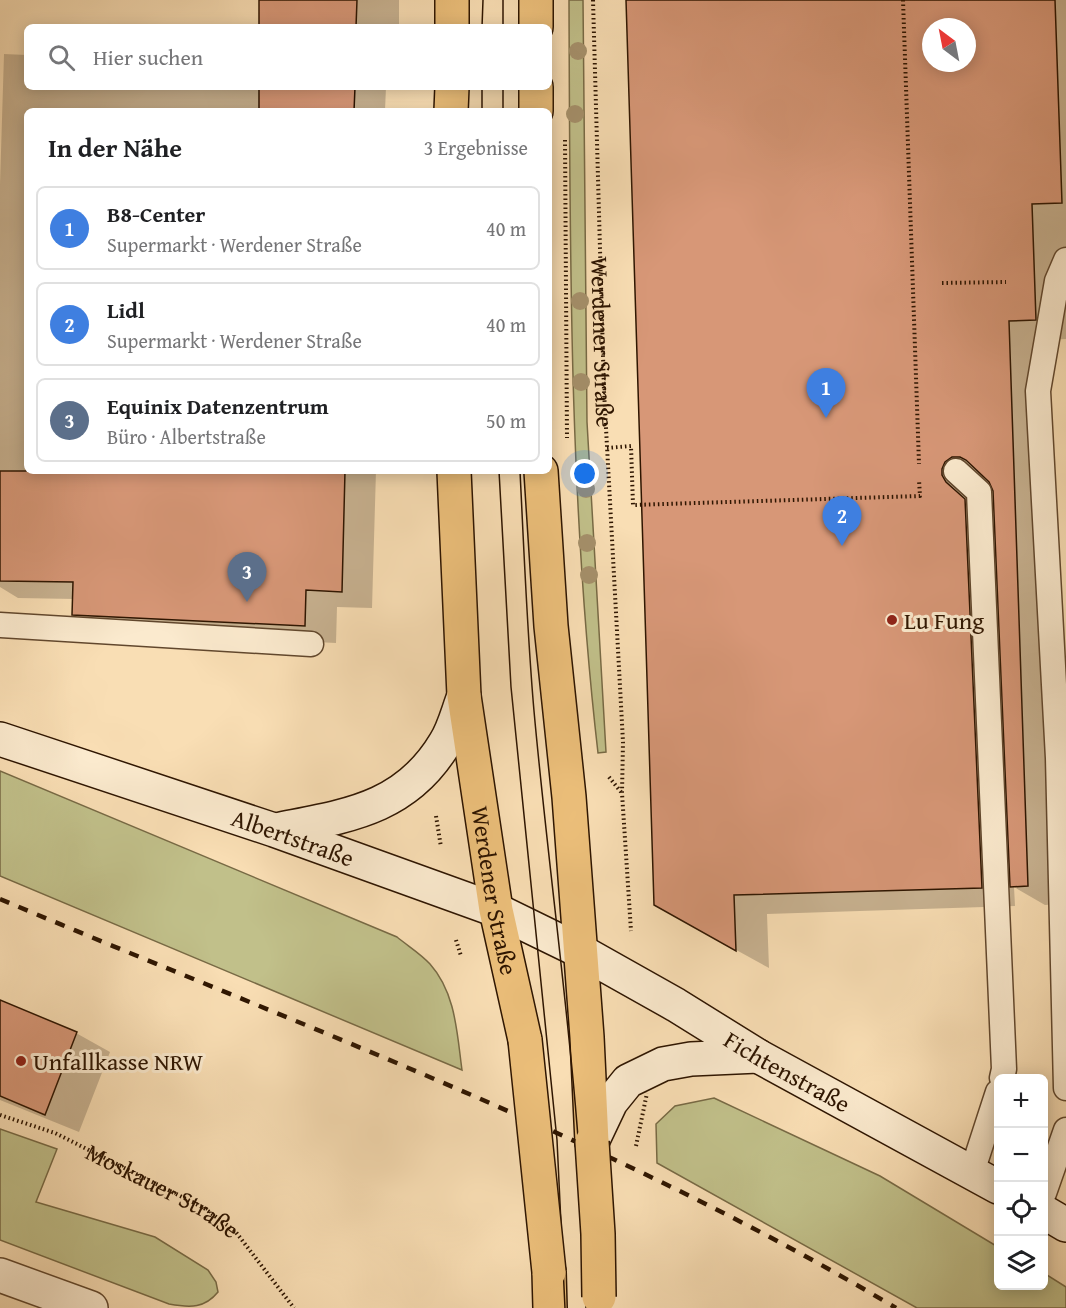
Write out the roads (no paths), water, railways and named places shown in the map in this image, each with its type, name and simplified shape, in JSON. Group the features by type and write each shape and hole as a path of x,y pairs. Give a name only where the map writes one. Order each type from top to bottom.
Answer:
{"main road":[{"path":"452,0 452,24"},
{"path":"536,0 536,24"},
{"path":"451,108 452,90"},
{"path":"536,90 536,108"},
{"name":"Werdener Straße","path":"453,474 464,696 496,910 525,1040 549,1272 550,1308"},
{"path":"541,474 551,626 569,796 587,1037 600,1303"}],"street":[{"path":"274,830 340,817 373,807 400,792 427,769 446,741 464,696"},
{"name":"Albertstraße","path":"0,739 398,873 496,910 580,951"},
{"name":"Fichtenstraße","path":"580,951 676,1005 758,1056 986,1180"},
{"path":"592,1142 610,1102 628,1081 663,1064 691,1059 758,1056"},
{"path":"1048,1214 1066,1224"},
{"path":"0,1275 91,1308"}],"lane":[{"path":"1066,260 1057,281 1038,391 1058,758 1066,1088"},
{"path":"956,471 979,492 1003,1074"},
{"path":"0,625 311,644"},
{"path":"986,1180 994,1126"},
{"path":"1048,1182 1066,1130"}],"tram line":[{"path":"482,24 483,0"},
{"path":"503,0 503,24"},
{"path":"482,90 482,108"},
{"path":"503,90 503,108"},
{"path":"499,474 511,687 557,1140 565,1308"},
{"path":"520,474 534,711 580,1158 586,1308"}],"railway":[{"path":"0,899 342,1040 568,1138 789,1247 896,1308"}],"place":[{"name":"B8-Center","path":"826,418"},
{"name":"Lidl","path":"842,546"},
{"name":"Equinix Datenzentrum","path":"247,602"},
{"name":"Lu Fung","path":"892,620"},
{"name":"Unfallkasse NRW","path":"21,1061"}]}
